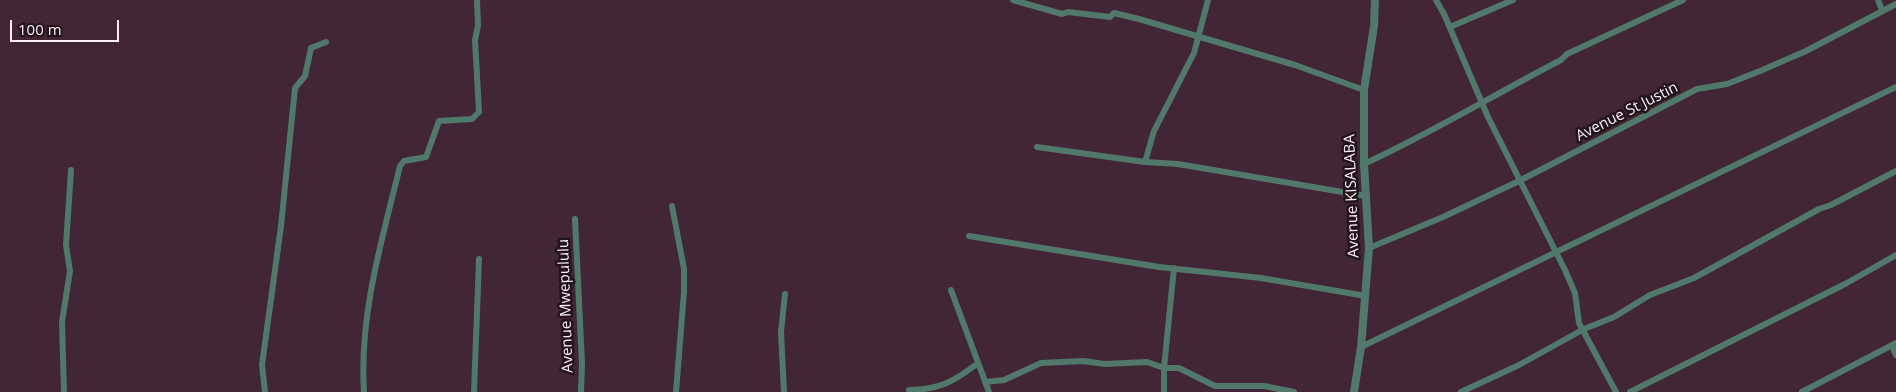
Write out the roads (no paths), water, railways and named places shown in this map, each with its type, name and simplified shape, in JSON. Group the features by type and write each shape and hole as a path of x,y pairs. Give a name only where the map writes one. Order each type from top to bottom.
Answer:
{"street":[{"path":"364,392 364,333 375,271 400,166 404,160 426,157 439,121 472,119 479,112 475,40 478,26 477,0"},
{"path":"1013,0 1062,14 1068,12 1110,17 1114,13 1296,65 1364,90"},
{"path":"1145,162 1154,131 1189,64 1199,36 1208,0"},
{"name":"Avenue KISALABA","path":"1354,392 1361,347 1369,248 1364,164 1364,90 1374,26 1375,0"},
{"path":"1436,0 1450,27 1481,102 1574,293 1579,323 1584,329 1616,392"},
{"path":"1450,27 1513,0"},
{"path":"1364,164 1414,141 1481,102 1561,60 1567,54 1682,0"},
{"path":"1878,0 1882,10"},
{"name":"Avenue St Justin","path":"1369,248 1443,217 1519,181 1697,89 1727,84 1760,71 1806,51 1896,4"},
{"path":"265,392 262,365 281,226 295,88 305,76 311,48 326,42"},
{"path":"1361,347 1896,87"},
{"path":"1037,147 1145,162 1178,164 1366,196"},
{"path":"64,392 62,322 70,271 66,244 71,170"},
{"path":"1462,392 1519,365 1584,329 1614,317 1650,295 1694,278 1819,209 1831,205 1896,171"},
{"path":"672,206 679,238 684,285 676,392"},
{"name":"Avenue Mwepululu","path":"575,219 582,364 581,392"},
{"path":"969,236 1174,268 1260,278 1366,296"},
{"path":"1630,392 1847,283 1896,255"},
{"path":"474,392 479,259"},
{"path":"1164,392 1164,368 1174,268"},
{"path":"951,290 988,392"},
{"path":"784,392 781,332 785,294"},
{"path":"1802,392 1894,344 1896,355"},
{"path":"985,382 1004,380 1041,363 1083,361 1105,364 1147,362 1164,368 1179,368 1215,386 1264,386 1294,392"},
{"path":"910,392 909,390 930,390 957,380 978,363"}]}
